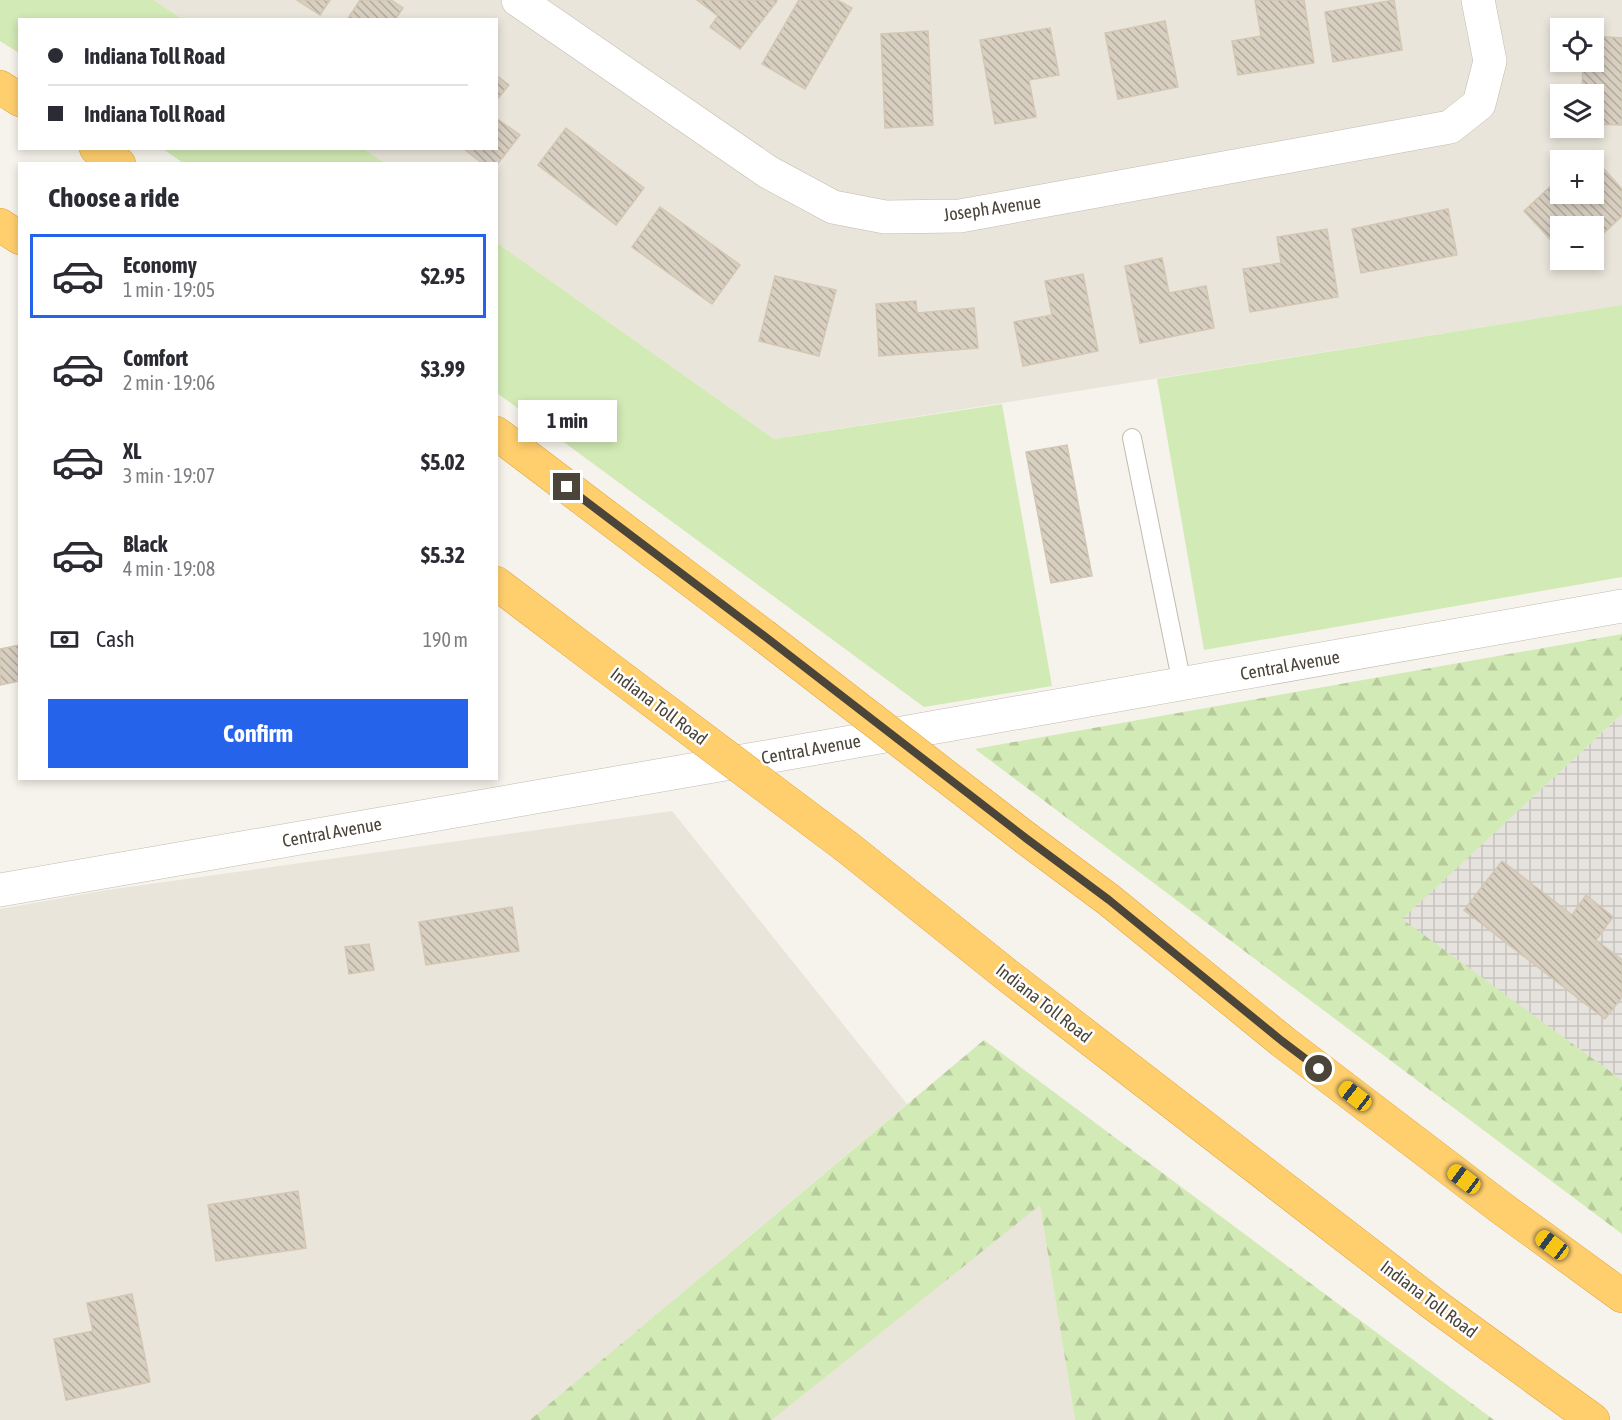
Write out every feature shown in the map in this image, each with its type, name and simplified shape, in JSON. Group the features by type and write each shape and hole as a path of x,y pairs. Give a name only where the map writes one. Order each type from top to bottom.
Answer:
{"highway":[{"path":"0,87 18,99"},
{"path":"99,150 116,162"},
{"path":"0,225 18,237"},
{"path":"498,436 1109,900 1282,1041 1500,1207 1622,1296"},
{"name":"Indiana Toll Road","path":"498,585 847,847 1007,975 1436,1306 1593,1420"}],"street":[{"name":"Joseph Avenue","path":"518,0 768,172 833,207 885,217 960,216 1450,127 1479,104 1490,61 1478,0"},
{"name":"Central Avenue","path":"0,890 1622,606"}],"lane":[{"path":"1132,438 1182,684"}],"shaded area":[{"path":"154,0 1622,0 1622,305 774,439 498,244 498,162 384,162 366,150 498,150 498,18 181,18"},
{"path":"1622,714 1622,1080 1401,919"},
{"path":"672,811 907,1104 530,1420 0,1420 0,909 107,890"},
{"path":"1040,1204 1075,1420 772,1420"}],"green space":[{"path":"0,0 154,0 181,18 18,18 18,52 0,41"},
{"path":"164,150 366,150 384,162 182,162"},
{"path":"498,244 774,439 1002,404 1052,686 924,707 498,394"},
{"path":"1622,305 1622,577 1204,650 1157,379"},
{"path":"1622,634 1622,714 1402,919 1622,1080 1622,1234 975,749"},
{"path":"984,1040 1494,1420 1075,1420 1040,1205 772,1420 530,1420"}],"building":[{"path":"297,0 330,0 320,15"},
{"path":"360,0 391,0 403,8 396,18 348,18"},
{"path":"697,0 777,1 740,49 710,27 718,16"},
{"path":"799,0 837,0 852,8 805,89 762,64"},
{"path":"1255,0 1304,0 1314,63 1238,75 1232,41 1261,36"},
{"path":"1394,0 1402,50 1333,62 1325,12"},
{"path":"1165,21 1178,87 1118,99 1105,33"},
{"path":"1050,28 1059,75 1029,80 1036,117 995,124 980,40"},
{"path":"928,31 933,125 885,128 881,34"},
{"path":"1604,37 1622,38 1622,125 1604,124 1604,84 1582,84 1583,72 1604,72"},
{"path":"498,77 509,85 498,99"},
{"path":"498,119 520,135 498,163 480,162 466,150 498,150"},
{"path":"566,128 644,188 616,225 538,165"},
{"path":"1604,169 1622,189 1622,216 1604,233 1604,216 1550,216 1550,239 1524,211 1550,187 1550,204 1604,204"},
{"path":"660,207 740,265 712,304 632,247"},
{"path":"1448,209 1457,255 1361,273 1352,229"},
{"path":"1327,229 1338,297 1250,312 1243,269 1281,263 1277,237"},
{"path":"1162,258 1169,293 1206,286 1214,328 1140,343 1125,266"},
{"path":"1083,274 1098,351 1023,366 1014,322 1052,315 1045,281"},
{"path":"775,276 836,290 819,356 759,341"},
{"path":"916,301 917,313 974,308 978,348 879,356 876,304"},
{"path":"1067,445 1092,576 1051,583 1026,452"},
{"path":"18,645 18,681 0,685 0,649"},
{"path":"1502,861 1572,915 1586,895 1613,917 1596,940 1622,960 1622,997 1605,1019 1464,910"},
{"path":"512,907 519,951 426,965 419,922"},
{"path":"369,944 374,970 349,974 345,947"},
{"path":"298,1191 306,1248 216,1261 208,1205"},
{"path":"132,1294 150,1382 66,1400 54,1339 93,1331 87,1303"}],"route":[{"path":"567,487 1109,900 1319,1069"}]}
